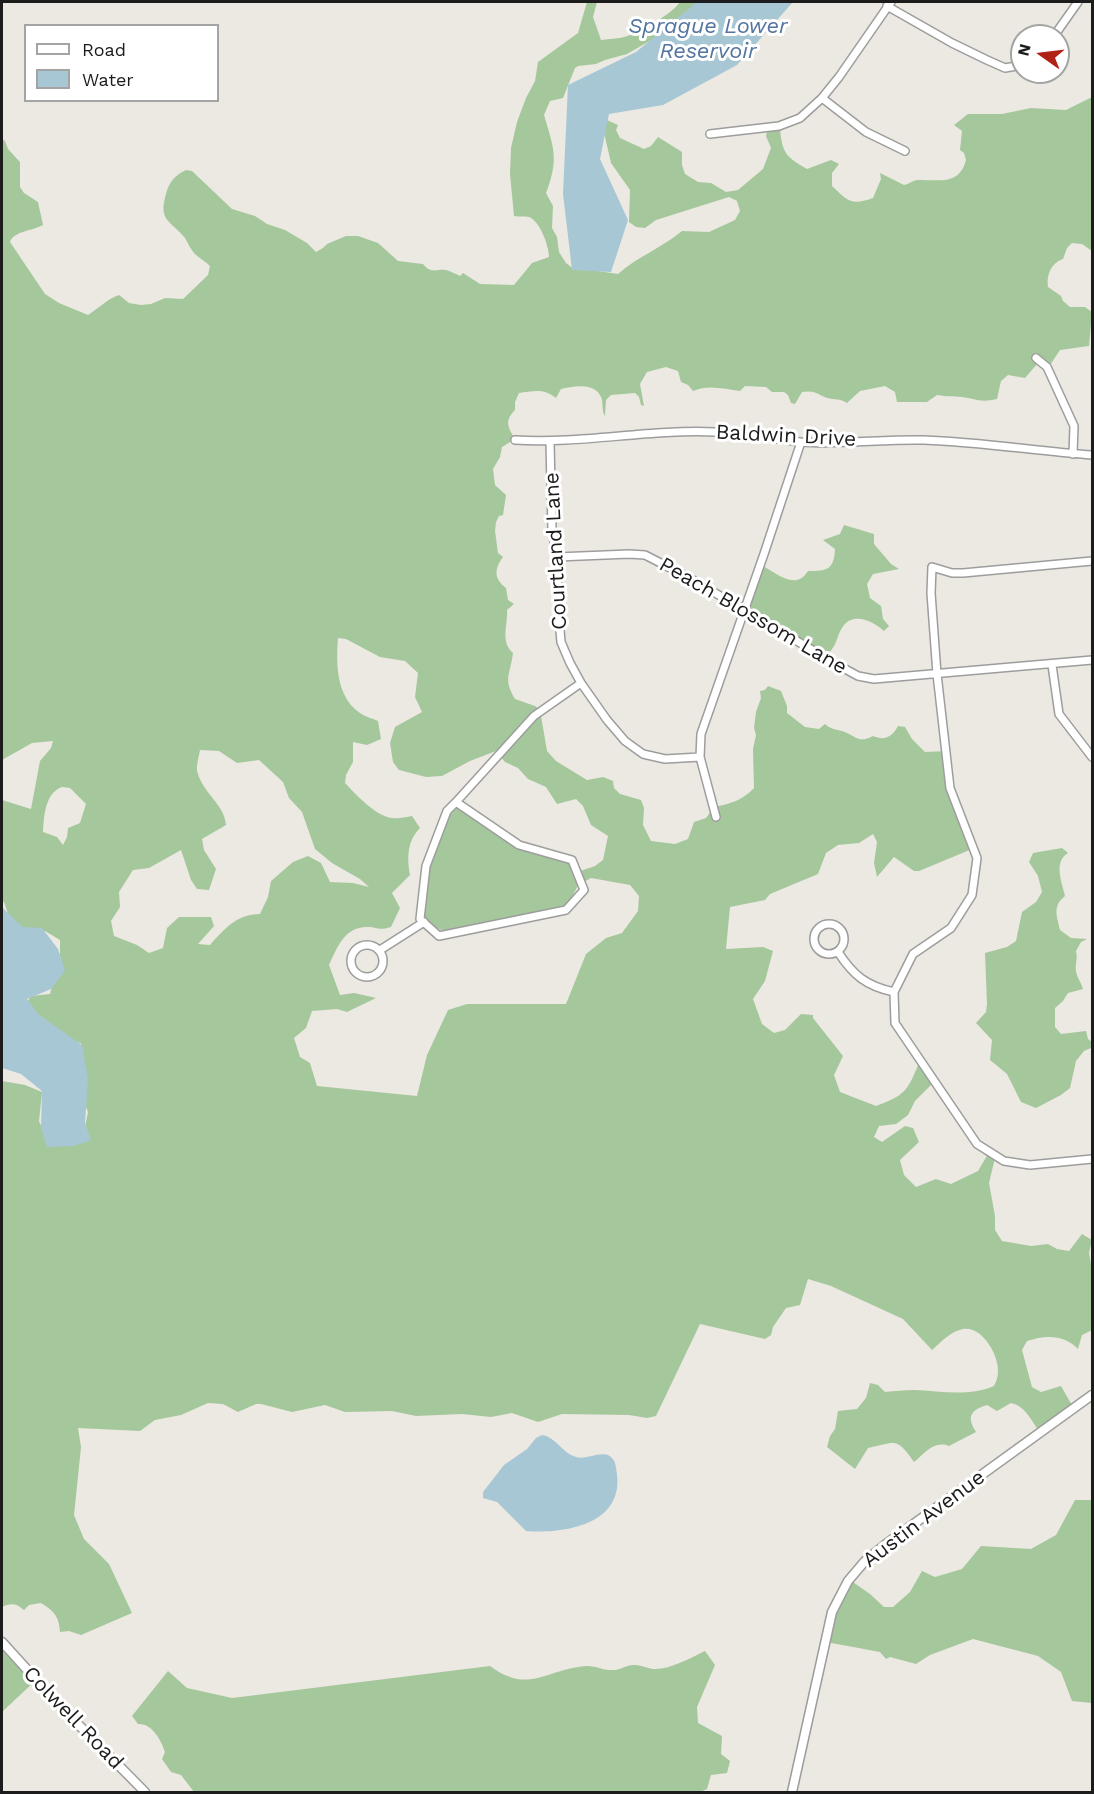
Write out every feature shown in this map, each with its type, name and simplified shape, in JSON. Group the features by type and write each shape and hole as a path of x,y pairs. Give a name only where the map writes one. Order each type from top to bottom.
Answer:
{"street":[{"path":"1062,24 1078,2"},
{"path":"710,134 779,126 800,118 822,98 839,77 889,4 952,44 1005,68 1010,67"},
{"path":"822,98 866,132 905,151"},
{"path":"1036,358 1047,367 1074,426 1073,454"},
{"name":"Baldwin Drive","path":"515,440 550,442 651,434 715,432 801,442 927,440 1092,456"},
{"name":"Courtland Lane","path":"550,442 552,530 557,557 561,642 581,683 607,720 626,741 644,754 665,759 700,757"},
{"path":"716,817 700,757 701,734 801,442"},
{"name":"Peach Blossom Lane","path":"557,557 645,555 688,577 858,676 874,679 1092,660"},
{"path":"1092,561 963,573 952,573 932,567 937,674 950,788 977,858 972,895 951,928 913,954 894,993 895,1023 977,1144 1004,1161 1030,1165 1092,1159"},
{"path":"1052,665 1059,714 1092,758"},
{"path":"456,802 519,845 572,860 584,890 566,910 439,936 420,918 426,866 447,811 534,716 581,683"},
{"path":"380,950 423,922"},
{"path":"828,923 841,929 844,944 838,951 833,954 823,953 816,946 814,936 819,927 828,923"},
{"path":"371,944 380,950 383,955 383,965 377,974 367,977 356,973 351,963 356,948 371,944"},
{"path":"838,951 857,976 868,984 894,993"},
{"name":"Austin Avenue","path":"792,1792 832,1612 848,1581 865,1561 886,1544 1092,1395"},
{"name":"Colwell Road","path":"2,1642 61,1707 145,1792"}],"green space":[{"path":"587,2 597,2 593,17 601,40 620,38 644,29 669,13 680,2 718,2 627,54 596,64 578,66 575,68 563,98 550,101 544,115 554,154 553,171 546,193 553,206 552,228 557,237 559,252 571,267 618,274 682,231 709,232 735,220 740,211 737,201 729,197 656,220 645,228 636,227 629,222 630,190 611,163 603,128 607,120 618,125 616,130 620,138 644,149 651,146 658,137 682,152 685,174 698,182 711,183 726,192 738,190 763,169 771,148 766,136 768,127 780,128 784,149 794,161 807,169 831,160 839,164 832,173 832,186 850,201 860,202 873,198 881,179 880,173 904,185 917,180 946,180 958,174 963,169 966,160 964,153 960,150 962,131 954,125 968,114 1002,114 1031,108 1066,110 1092,97 1092,251 1082,244 1072,243 1067,248 1063,259 1055,263 1050,270 1048,283 1048,287 1061,296 1070,307 1085,307 1092,312 1089,346 1060,350 1048,368 1038,363 1025,378 1008,375 1001,381 997,399 986,401 937,395 927,402 897,402 895,392 885,386 860,391 847,403 813,392 802,392 795,404 791,403 784,392 772,392 766,387 745,386 740,391 711,387 693,391 681,382 678,371 666,367 647,372 640,384 644,406 641,405 635,393 611,395 606,400 605,416 601,397 598,392 589,387 577,386 561,389 556,398 543,391 519,393 515,402 515,410 508,421 515,439 502,447 500,457 493,469 495,485 506,495 503,515 499,516 496,522 495,531 498,553 503,557 498,566 497,577 506,588 508,600 514,604 507,610 506,633 507,644 513,653 508,677 511,692 515,699 540,710 547,751 556,761 587,780 603,777 613,781 614,788 620,794 641,800 644,808 643,825 651,841 675,844 688,839 694,822 706,818 714,807 736,801 754,788 753,749 756,735 754,728 756,712 761,698 760,691 765,690 768,686 781,691 787,706 787,713 805,727 819,729 825,724 863,739 873,736 885,738 891,735 898,726 905,727 912,739 925,752 947,751 954,799 972,849 919,871 914,871 894,857 877,877 874,863 877,842 873,834 859,843 838,845 826,853 818,874 770,894 765,900 730,907 726,949 763,947 773,951 765,981 753,999 762,1024 774,1033 785,1030 801,1014 813,1015 843,1056 834,1075 840,1092 876,1106 893,1099 904,1091 919,1063 933,1083 915,1101 908,1115 896,1124 879,1126 874,1137 882,1142 905,1126 913,1128 919,1142 900,1160 904,1175 916,1187 936,1179 951,1184 978,1171 988,1154 995,1158 989,1183 995,1230 1002,1241 1031,1246 1048,1244 1057,1249 1069,1251 1082,1234 1092,1240 1089,1253 1092,1270 1092,1330 1082,1335 1078,1349 1060,1338 1047,1337 1027,1341 1022,1350 1032,1387 1041,1392 1061,1386 1073,1407 1039,1431 1027,1414 1016,1405 1011,1403 997,1411 987,1405 972,1414 971,1422 976,1432 949,1446 934,1446 914,1462 903,1448 895,1443 868,1448 855,1469 827,1447 835,1429 838,1411 857,1409 866,1398 870,1383 878,1385 885,1392 974,1391 994,1386 998,1376 998,1365 988,1343 977,1332 963,1329 954,1332 932,1350 903,1319 831,1286 808,1279 800,1305 786,1308 773,1327 771,1335 765,1339 700,1324 656,1416 647,1418 629,1415 562,1414 538,1422 512,1413 491,1417 462,1414 416,1416 392,1411 345,1412 325,1405 292,1412 261,1404 238,1412 223,1404 208,1403 181,1415 155,1420 140,1431 78,1428 81,1447 74,1515 84,1539 109,1564 132,1613 81,1635 69,1631 60,1632 55,1614 41,1603 29,1605 24,1610 13,1604 2,1607 2,1081 25,1085 42,1092 39,1121 45,1135 83,1137 88,1112 84,1102 79,1060 81,1043 58,1039 49,1022 35,1012 27,1002 31,996 50,994 60,953 60,940 45,931 32,933 13,928 2,901 2,800 31,809 40,761 51,748 53,741 32,743 2,760 2,139 20,162 20,187 24,193 38,202 43,225 19,233 10,242 45,294 59,303 88,315 119,295 129,303 141,305 151,304 165,298 183,299 208,275 210,266 197,256 185,238 167,219 163,210 171,182 186,170 192,171 232,209 255,216 267,224 285,230 307,243 316,252 327,244 346,236 358,236 378,243 398,261 423,264 431,270 446,270 460,276 463,273 480,284 514,285 532,263 549,257 546,241 537,223 529,217 514,216 510,174 511,148 517,122 535,81 538,62 578,33","holes":["338,638 346,639 380,657 405,661 418,673 415,697 422,712 395,727 390,743 393,762 399,770 426,777 442,776 470,761 496,751 505,762 518,768 528,779 546,787 557,804 576,799 583,806 591,825 608,836 603,860 595,866 577,872 566,856 519,845 461,802 443,824 424,875 419,906 426,923 448,933 553,911 569,904 578,885 591,878 630,885 639,896 638,911 622,933 606,938 586,954 566,1004 467,1004 448,1010 427,1055 417,1096 317,1086 310,1063 300,1057 294,1038 306,1028 312,1011 337,1009 347,1012 376,998 354,993 340,995 329,965 342,940 352,931 367,927 381,929 391,927 400,908 392,893 410,875 409,850 420,828 412,816 394,818 379,813 345,783 346,775 353,762 353,742 367,745 381,739 378,721 364,716 346,698 339,679","200,750 219,751 237,763 259,760 283,782 289,798 302,812 315,849 369,887 353,883 330,882 321,863 308,856 293,862 271,881 268,897 260,914 238,920 226,928 210,945 198,944 214,926 211,917 179,917 167,928 163,948 149,953 137,945 114,936 111,921 120,907 119,892 133,870 149,868 181,850 191,880 197,889 209,890 216,869 204,850 202,839 226,825 222,811 201,781 197,766","62,787 70,788 86,804 80,823 68,828 63,845 57,837 43,832 49,800 52,794"]},
{"path":"844,525 874,534 874,544 891,564 899,569 873,574 867,584 870,598 881,606 883,619 889,626 884,631 863,619 851,620 841,630 826,658 744,606 761,565 791,580 803,577 808,571 828,568 833,561 835,549 823,540 840,534"},
{"path":"1062,848 1068,853 1063,857 1060,867 1065,896 1057,907 1060,930 1071,938 1087,939 1081,942 1076,951 1076,971 1083,989 1068,993 1055,1008 1055,1027 1061,1034 1086,1031 1088,1039 1092,1042 1091,1048 1084,1051 1076,1061 1070,1088 1036,1108 1021,1102 1007,1074 990,1060 992,1040 976,1023 986,1012 985,953 1007,947 1016,941 1022,912 1036,902 1042,892 1038,876 1029,862 1033,853"},
{"path":"1075,1500 1092,1500 1092,1703 1072,1701 1061,1672 1038,1656 973,1639 930,1655 916,1664 890,1657 886,1659 880,1652 826,1642 836,1600 850,1580 884,1607 893,1607 910,1592 922,1571 935,1577 962,1569 981,1546 1031,1549 1056,1535"},
{"path":"2,1643 35,1681 2,1712"},
{"path":"705,1651 715,1665 697,1707 698,1723 722,1736 721,1754 730,1761 727,1773 711,1775 707,1789 700,1792 194,1792 181,1775 171,1772 162,1759 165,1752 152,1729 138,1724 132,1716 168,1671 187,1688 232,1698 490,1666 516,1679 527,1680 586,1666 616,1670 640,1665 660,1669 680,1663"}],"water":[{"name":"Sprague Lower Reservoir","path":"697,2 793,2 737,65 663,105 609,114 600,159 628,220 611,272 572,270 563,194 568,85 636,52"},
{"path":"2,907 22,927 42,928 58,949 65,970 51,989 27,999 39,1015 82,1045 88,1079 85,1123 91,1140 74,1146 47,1147 41,1127 42,1091 21,1074 2,1068"},
{"path":"542,1435 547,1436 576,1457 584,1458 604,1454 613,1459 617,1475 616,1492 611,1505 601,1515 573,1528 557,1531 526,1531 497,1502 483,1498 483,1492 504,1465"}]}
